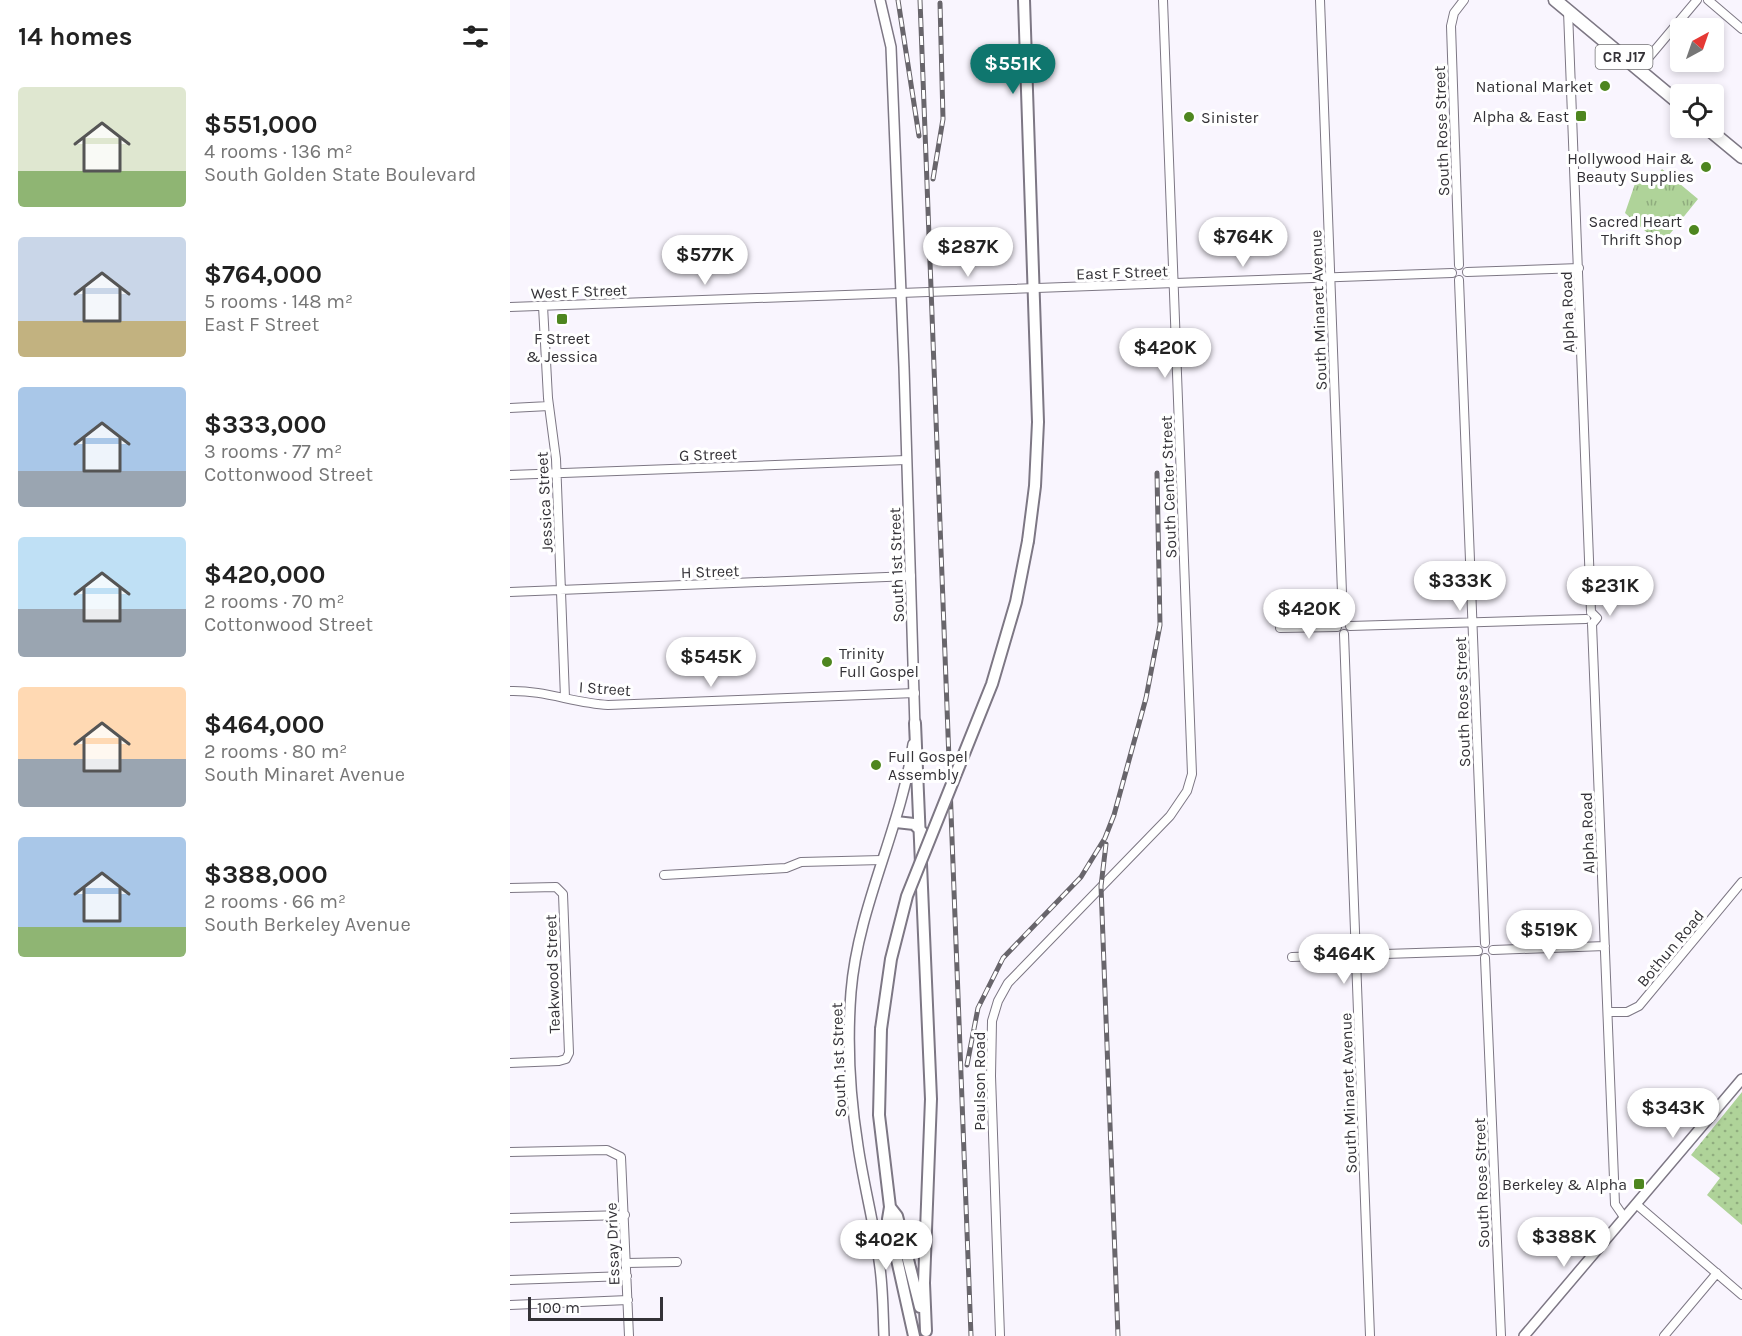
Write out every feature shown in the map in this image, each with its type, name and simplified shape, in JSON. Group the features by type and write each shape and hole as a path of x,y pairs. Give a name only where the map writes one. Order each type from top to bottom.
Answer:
{"main road":[{"path":"914,1336 888,1219 890,1207 880,1124 881,1029 891,959 904,907 992,684 1016,602 1028,541 1038,441 1035,288 1024,0"},
{"name":"CR J17","path":"1555,0 1670,95"},
{"path":"1719,138 1742,158"},
{"path":"915,723 922,832 931,1099 924,1283 927,1333"},
{"path":"896,822 914,824 922,832"},
{"path":"890,1207 897,1216 927,1333"}],"street":[{"name":"South 1st Street","path":"880,0 891,47 915,723 908,778 859,942 851,993 849,1039 857,1145 880,1268 884,1336"},
{"name":"South Center Street","path":"1163,0 1193,757"},
{"name":"South Minaret Avenue","path":"1320,0 1343,620"},
{"name":"South Rose Street","path":"1459,265 1451,26 1454,13 1464,0"},
{"path":"1639,69 1697,0"},
{"path":"1708,0 1742,29"},
{"name":"Alpha Road","path":"1568,11 1590,618 1615,1204 1624,1217"},
{"path":"1467,272 1464,278 1459,280 1452,273 1453,268 1459,265 1467,272 1579,268"},
{"name":"East F Street","path":"901,292 1452,273"},
{"name":"South Rose Street","path":"1459,280 1485,943"},
{"name":"West F Street","path":"510,307 901,292"},
{"name":"Jessica Street","path":"543,306 549,406 557,473 565,698"},
{"path":"510,408 549,406"},
{"name":"G Street","path":"510,475 906,460"},
{"name":"H Street","path":"510,592 911,576"},
{"path":"1280,628 1337,627 1344,633 1350,627 1590,618"},
{"path":"1337,627 1339,621 1343,620 1350,627"},
{"name":"South Minaret Avenue","path":"1344,633 1371,1336"},
{"name":"I Street","path":"510,691 608,705 915,693"},
{"name":"Paulson Road","path":"1000,1336 990,1036 996,1008 1018,971 1177,808 1190,783 1193,757"},
{"path":"664,875 786,868 801,862 882,860"},
{"name":"Bothun Road","path":"1608,1012 1627,1012 1639,1006 1742,882"},
{"name":"Teakwood Street","path":"510,888 560,888 569,1041 566,1059 510,1063"},
{"path":"1485,943 1493,950 1490,957 1485,958 1479,955 1478,951 1479,946 1485,943"},
{"path":"1493,950 1605,946"},
{"path":"1292,957 1478,951"},
{"name":"South Rose Street","path":"1485,958 1501,1336"},
{"path":"1524,1336 1742,1079"},
{"name":"Essay Drive","path":"510,1152 607,1150 616,1152 623,1163 629,1336"},
{"path":"1636,1204 1742,1295"},
{"path":"510,1218 625,1215"},
{"path":"627,1263 677,1262"},
{"path":"1664,1336 1716,1273"},
{"path":"510,1280 627,1276"},
{"path":"510,1305 628,1300"}],"green space":[{"path":"1662,169 1698,199 1661,245 1625,213 1637,178 1642,183 1650,184"},
{"path":"1742,1092 1742,1225 1707,1195 1720,1178 1691,1155"}],"railway":[{"path":"898,0 919,136"},
{"path":"920,0 971,1336"},
{"path":"933,179 943,119 940,3"},
{"path":"967,1065 978,1008 1003,958 1081,877 1105,838 1114,815 1146,698 1160,625 1157,473"},
{"path":"1106,844 1101,886 1118,1336"}],"place":[{"name":"National Market","path":"1605,86"},
{"name":"Alpha & East","path":"1581,116"},
{"name":"Sinister","path":"1189,117"},
{"name":"Hollywood Hair & Beauty Supplies","path":"1706,167"},
{"name":"Sacred Heart Thrift Shop","path":"1694,230"},
{"name":"F Street & Jessica","path":"562,319"},
{"name":"Trinity Full Gospel","path":"827,662"},
{"name":"Full Gospel Assembly","path":"876,765"},
{"name":"Berkeley & Alpha","path":"1639,1184"}]}
